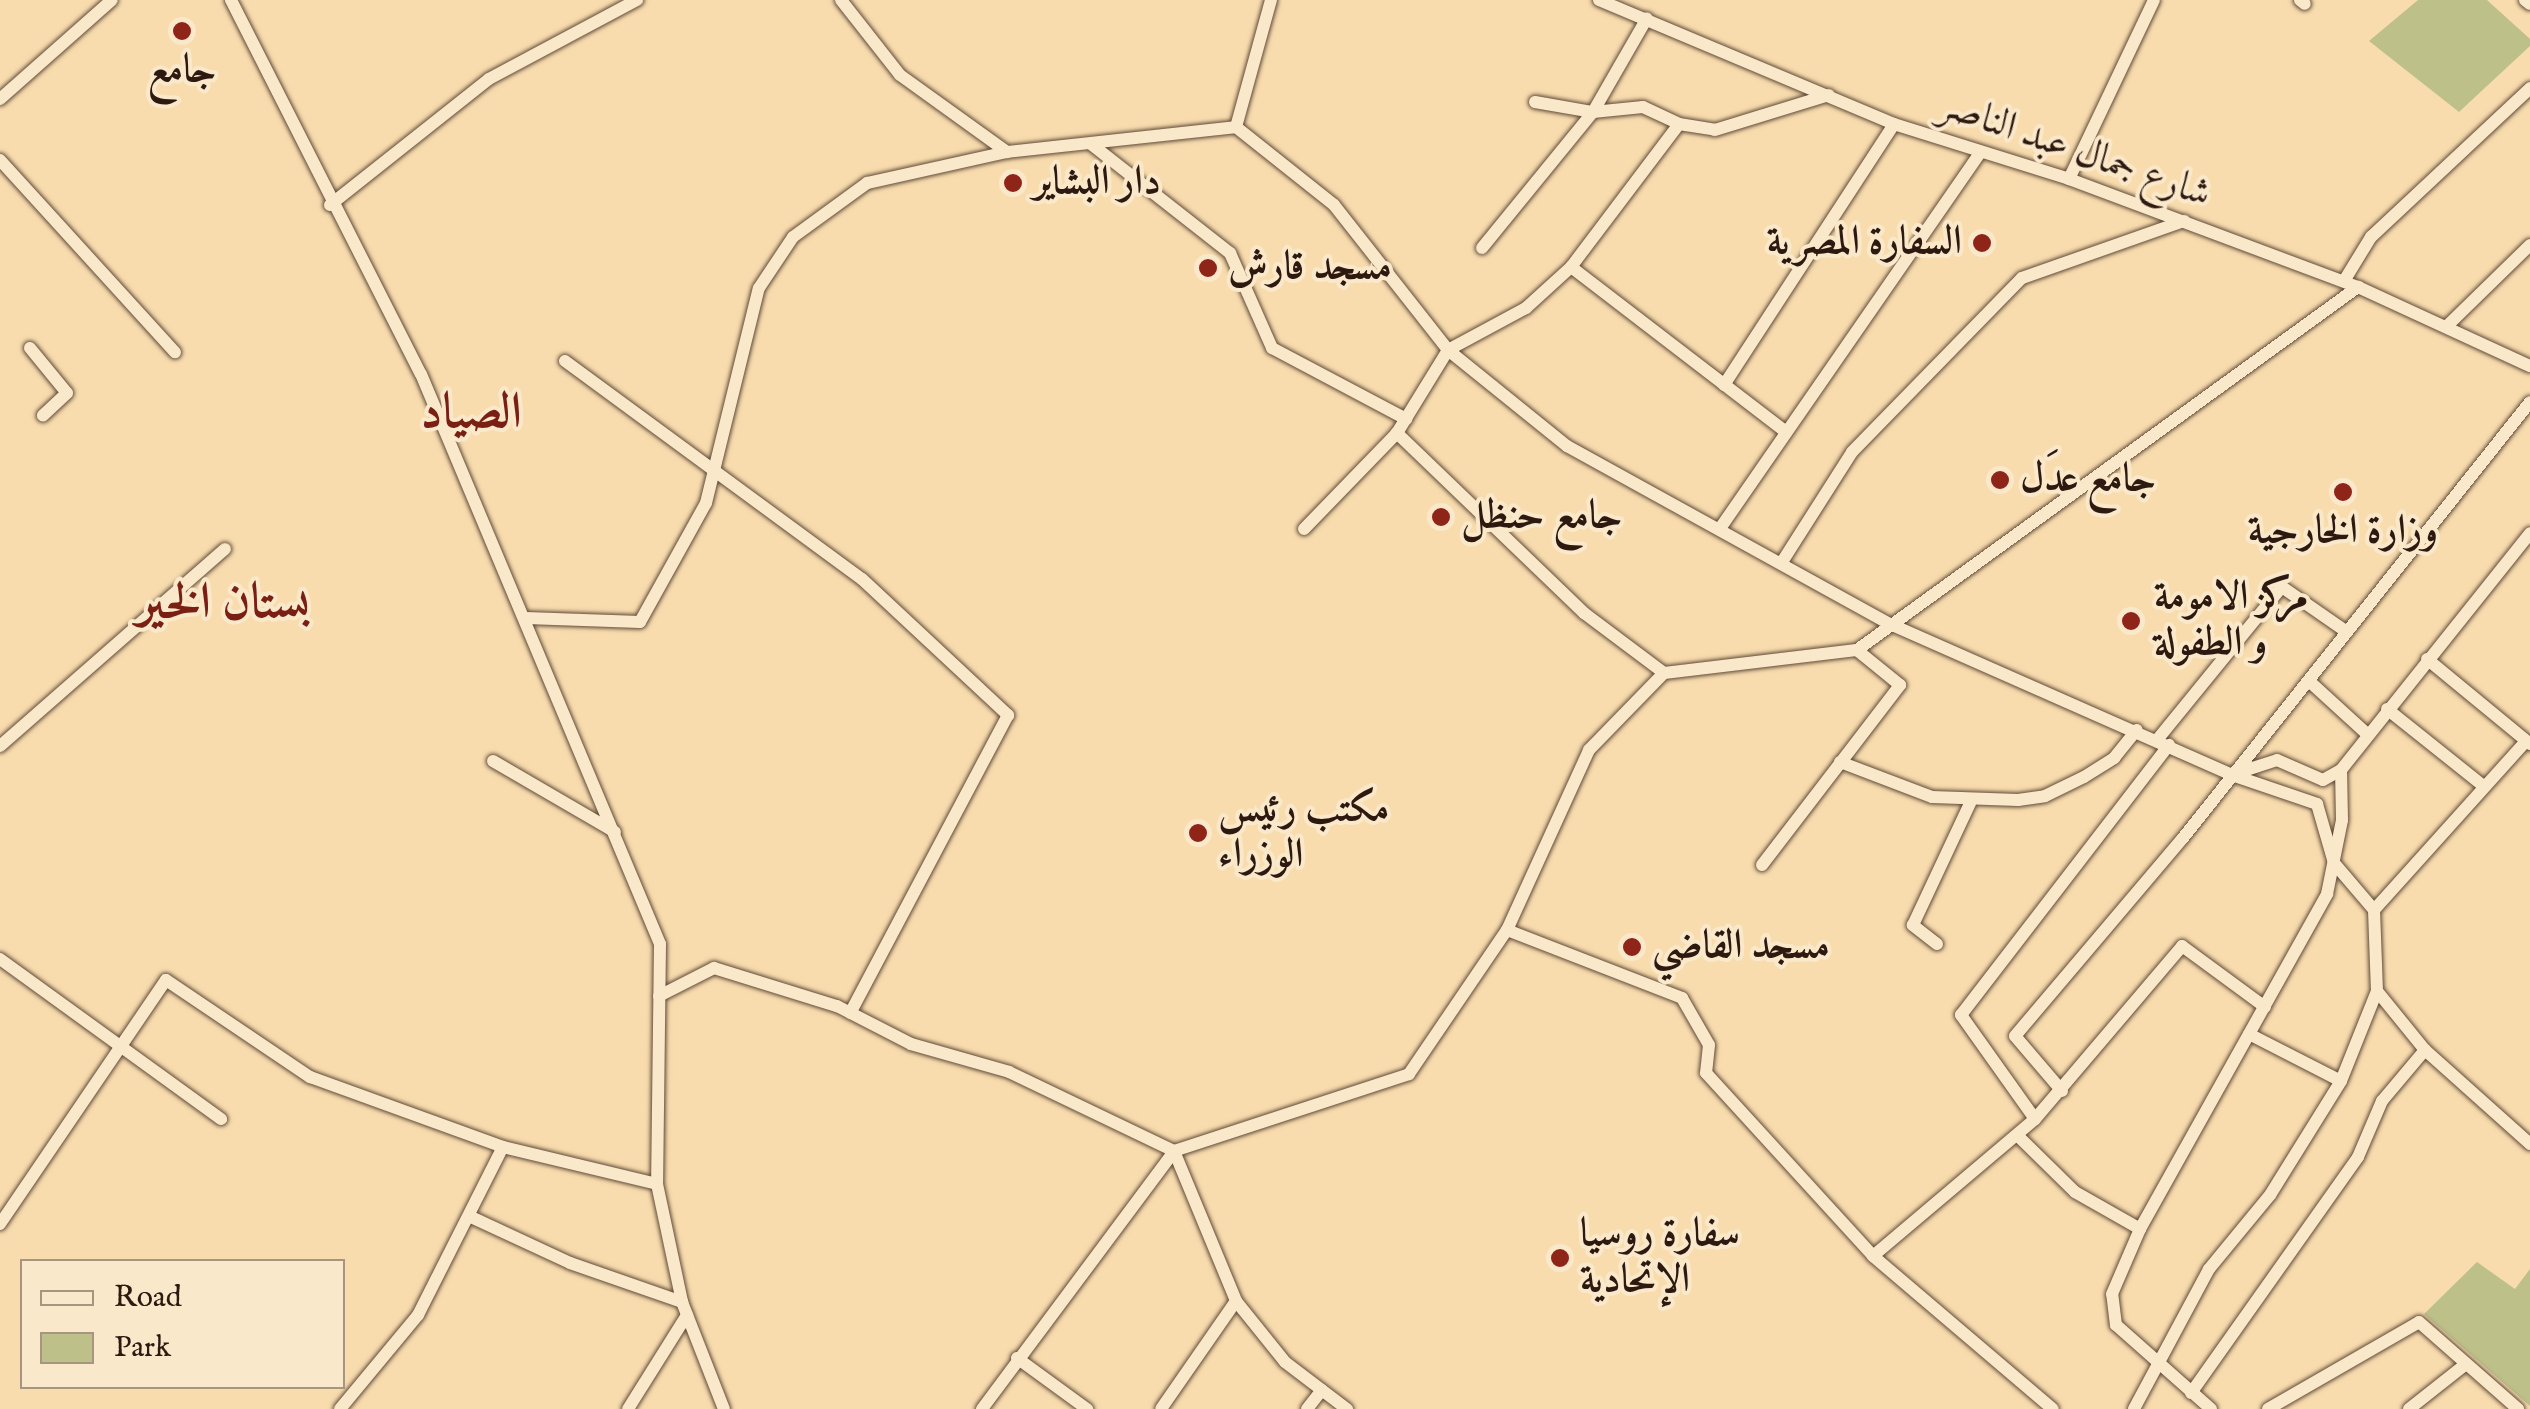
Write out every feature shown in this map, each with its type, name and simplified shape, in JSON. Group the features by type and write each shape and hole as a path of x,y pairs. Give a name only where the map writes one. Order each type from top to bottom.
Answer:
{"street":[{"path":"0,99 112,0"},
{"path":"230,0 330,205 421,374 660,944 657,1184 685,1309 724,1409"},
{"path":"330,205 489,79 636,0"},
{"path":"841,0 900,74 1007,152"},
{"path":"1236,127 1271,0"},
{"name":"شارع جمال عبد الناصر","path":"1598,0 1894,124 2069,178 2358,287 2530,366"},
{"path":"2069,178 2154,0"},
{"path":"1482,248 1592,112 1647,18"},
{"path":"2344,282 2371,236 2530,88"},
{"path":"1534,102 1592,112 1643,107 1679,124 1715,130 1829,95"},
{"path":"1304,529 1397,433 1448,350 1526,308 1571,267 1679,124"},
{"path":"1724,385 1894,124"},
{"path":"526,618 640,622 706,502 759,288 793,237 867,183 1007,152 1236,127 1334,205 1448,350 1567,446 1890,624 2232,774 2316,804 2334,863 2374,910 2377,990 2342,1081 2270,1195 2209,1269 2134,1409"},
{"path":"1091,144 1230,253 1272,348 1406,419"},
{"path":"1722,528 1981,152"},
{"path":"0,160 175,352"},
{"path":"1782,562 1852,452 2022,278 2184,221"},
{"path":"2447,326 2530,245"},
{"path":"1571,267 1786,432"},
{"path":"982,1409 1174,1152 1408,1074 1508,930 1589,750 1664,673 1857,650 2358,287"},
{"path":"30,348 66,393 43,416"},
{"path":"565,360 714,475 862,579 1008,715 850,1013"},
{"path":"2062,1091 2015,1036 2308,681 2530,402"},
{"path":"1397,433 1584,613 1664,673"},
{"path":"2232,774 2277,760 2323,780 2340,770 2530,533"},
{"path":"0,746 225,549"},
{"path":"2036,1119 1962,1015 2282,587 2347,632"},
{"path":"1762,865 1900,685 1857,650"},
{"path":"2374,910 2481,784 2528,742 2428,659"},
{"path":"2308,681 2367,734"},
{"path":"2387,709 2481,784"},
{"path":"1840,762 1932,797 1971,800 2045,796 2114,758 2137,730"},
{"path":"494,760 614,832"},
{"path":"2211,1409 2155,1364 2116,1325 2112,1294 2140,1228 2327,894 2334,863 2340,770"},
{"path":"1937,944 1912,926 1971,800"},
{"path":"1508,930 1682,998 1709,1044 1706,1073 1873,1256 2053,1409"},
{"path":"1873,1256 2036,1119 2182,946 2266,1007"},
{"path":"0,959 119,1050 220,1119"},
{"path":"660,996 714,968 850,1013 910,1044 1008,1072 1174,1152 1236,1301 1285,1362 1347,1409"},
{"path":"0,1224 166,980 310,1077 502,1146 657,1184"},
{"path":"2377,990 2424,1050 2530,1144"},
{"path":"2249,1034 2342,1081"},
{"path":"2192,1393 2358,1157 2382,1101 2424,1050"},
{"path":"2017,1135 2075,1192 2140,1228"},
{"path":"340,1409 418,1315 471,1217 502,1146"},
{"path":"471,1217 570,1263 685,1309"},
{"path":"1161,1409 1236,1301"},
{"path":"628,1409 685,1309"},
{"path":"2268,1409 2419,1322 2518,1409"},
{"path":"1017,1358 1087,1409"},
{"path":"2409,1409 2466,1364"},
{"path":"1307,1409 1322,1390"}],"green space":[{"path":"2418,0 2487,0 2530,39 2530,46 2459,112 2369,41"},
{"path":"2477,1262 2515,1289 2530,1269 2530,1406 2424,1314"}],"place":[{"name":"جامع","path":"182,31"},
{"name":"دار البشاير","path":"1013,183"},
{"name":"السفارة المصرية","path":"1982,243"},
{"name":"مسجد قارش","path":"1208,268"},
{"name":"جامع عدَل","path":"2000,480"},
{"name":"وزارة الخارجية","path":"2343,492"},
{"name":"جامع حنظل","path":"1441,517"},
{"name":"مركز الامومة و الطفولة","path":"2131,621"},
{"name":"مكتب رئيس الوزراء","path":"1198,833"},
{"name":"مسجد القاضي","path":"1632,947"},
{"name":"سفارة روسيا الإتحادية","path":"1560,1258"}],"district":[{"name":"الصياد","path":"471,414"},
{"name":"بستان الخير","path":"223,604"}]}
